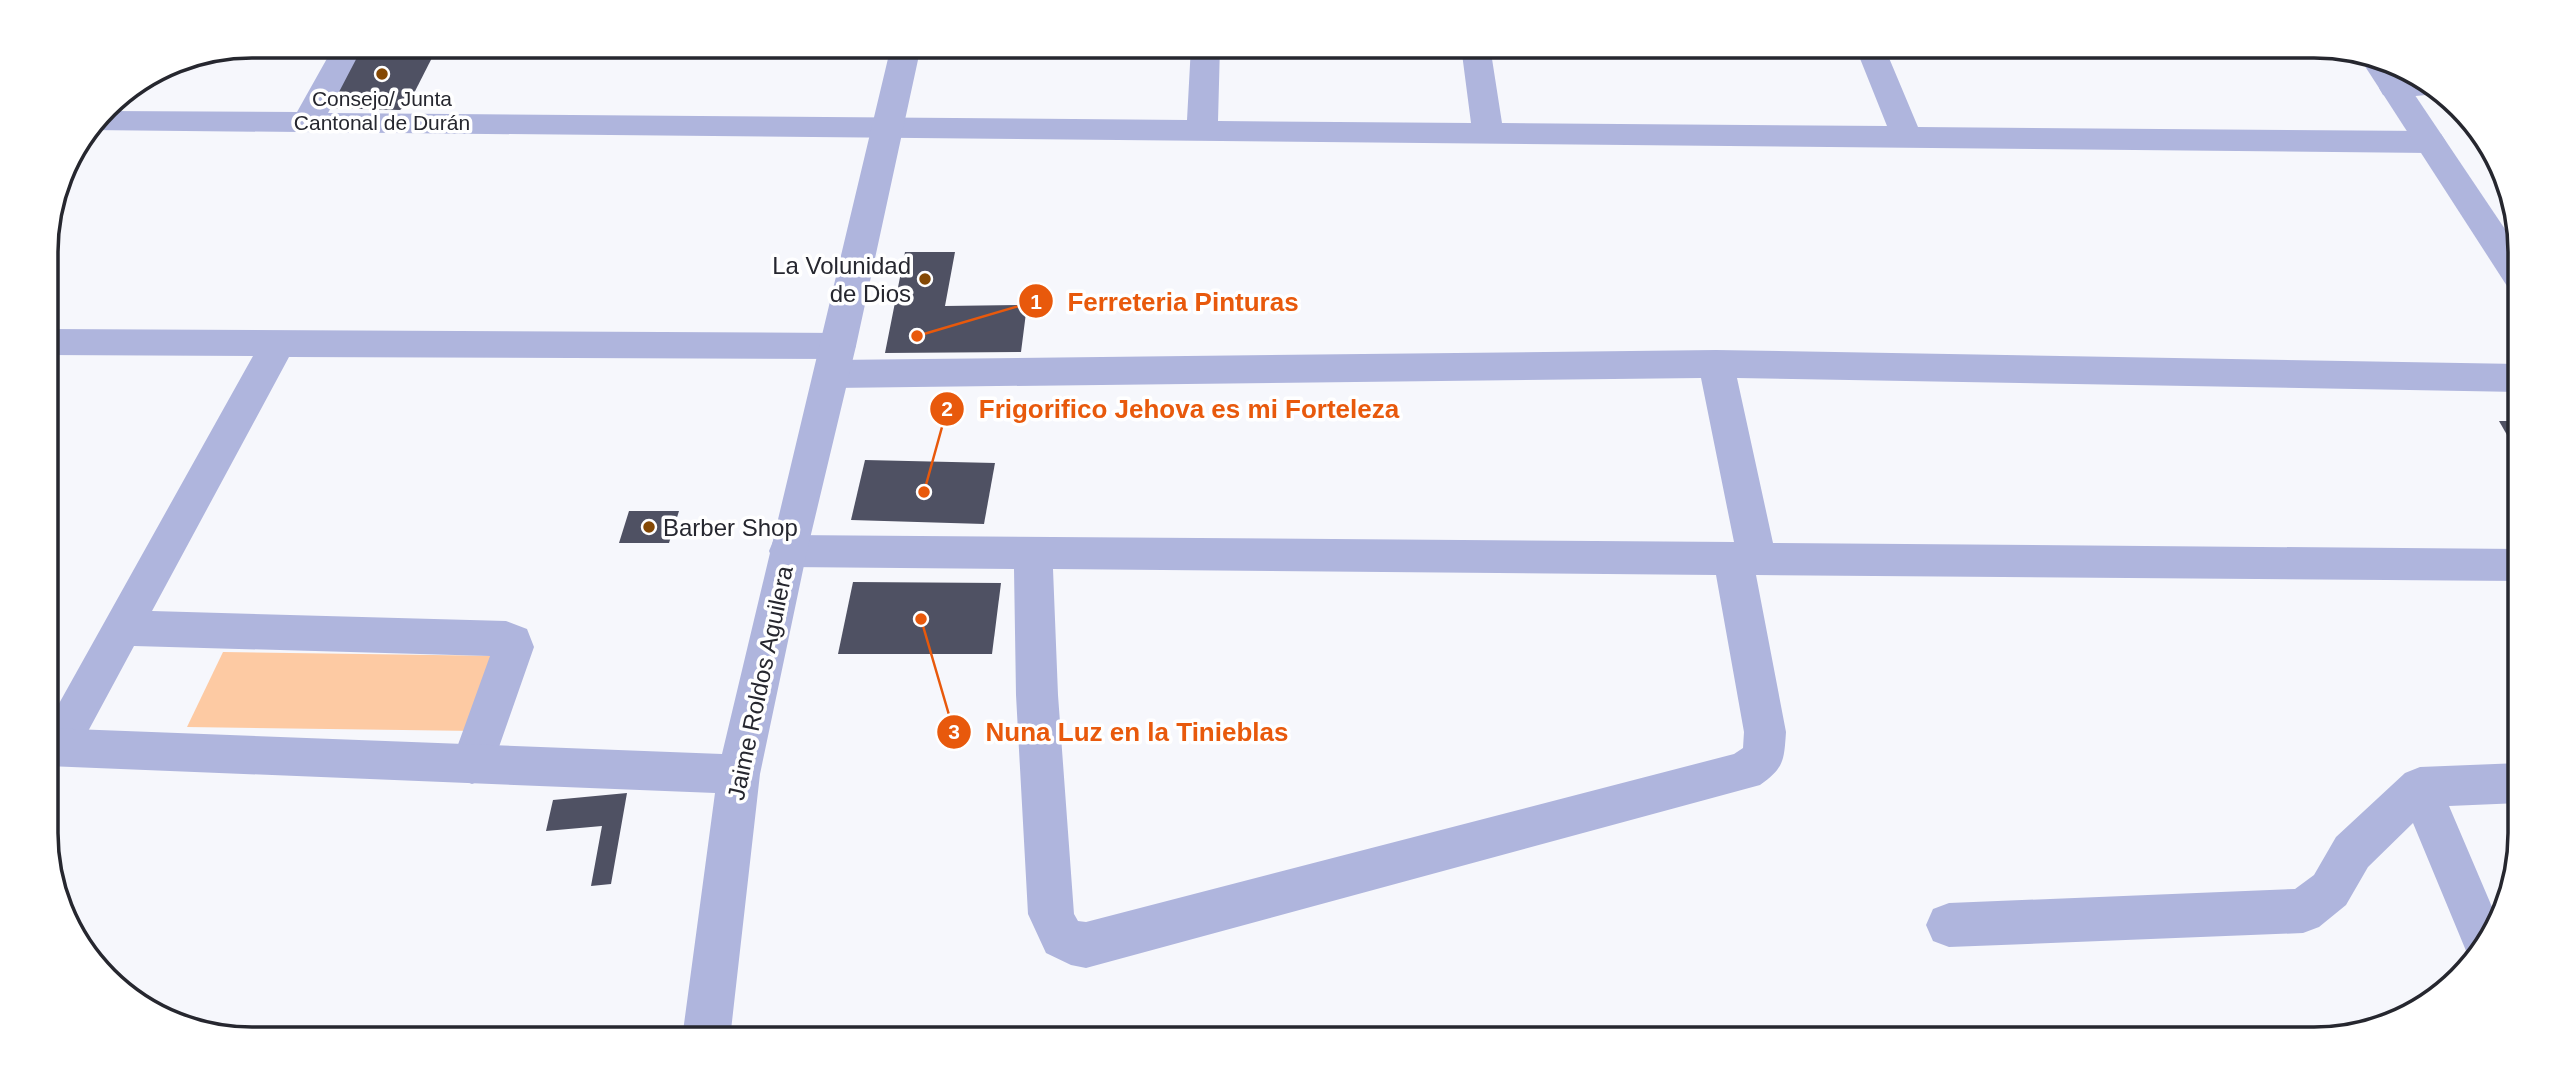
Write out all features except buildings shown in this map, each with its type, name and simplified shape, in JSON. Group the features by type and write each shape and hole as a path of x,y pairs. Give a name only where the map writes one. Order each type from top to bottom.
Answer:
{"street":[{"path":"307,123 342,58"},
{"name":"Jaime Roldos Aguilera","path":"707,1027 739,774 903,58"},
{"path":"1202,131 1205,58"},
{"path":"1478,58 1488,134"},
{"path":"1875,58 1907,137"},
{"path":"2383,70 2508,260"},
{"path":"2394,88 2417,87"},
{"path":"109,121 2430,142"},
{"path":"58,342 278,344 835,360 1716,364 2508,379"},
{"path":"58,737 278,344"},
{"path":"1033,553 1037,695 1051,914 1057,934 1070,944 1086,945 1745,771 1763,758 1765,732 1745,559 1716,364"},
{"path":"788,551 2508,565"},
{"path":"121,628 506,639 513,642 514,648 472,764"},
{"path":"58,747 739,774"},
{"path":"1948,925 2302,911 2330,890 2352,852 2420,786 2508,783"},
{"path":"2420,786 2480,933"}],"shaded area":[{"path":"223,652 504,656 477,731 187,727"}],"place":[{"name":"Consejo/ Junta Cantonal de Durán","path":"382,74"},
{"name":"La Volunidad de Dios","path":"925,279"},
{"name":"Ferreteria Pinturas","path":"917,336"},
{"name":"Frigorifico Jehova es mi Forteleza","path":"924,492"},
{"name":"Barber Shop","path":"649,527"},
{"name":"Nuna Luz en la Tinieblas","path":"921,619"}]}
